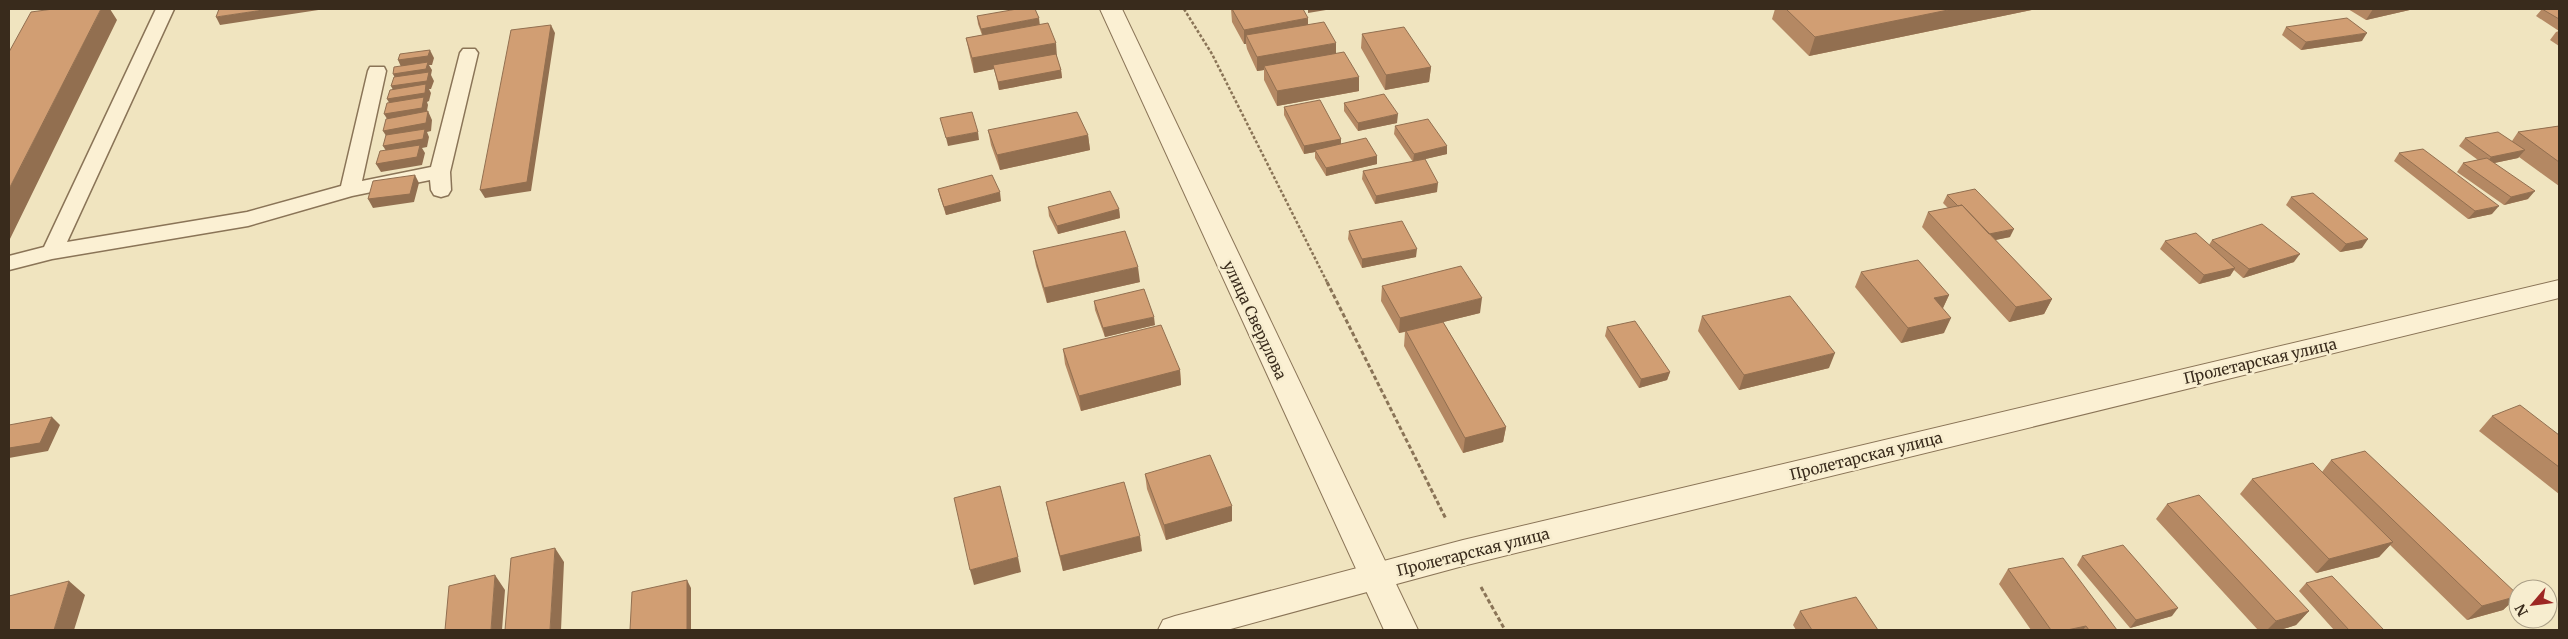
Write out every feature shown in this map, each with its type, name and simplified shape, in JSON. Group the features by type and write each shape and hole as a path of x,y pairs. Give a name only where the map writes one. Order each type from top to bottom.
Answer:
{"street":[{"name":"улица Свердлова","path":"1110,9 1401,630"},
{"name":"Пролетарская улица","path":"1175,630 1463,553 2559,289"}],"lane":[{"path":"52,252 164,9"},
{"path":"9,263 52,252 248,219 350,190 441,181 470,53"},
{"path":"350,190 376,71"}],"path":[{"path":"1184,9 1212,54 1463,553 1505,630"}],"building":[{"path":"53,9 101,9 9,189 9,52 31,12"},
{"path":"219,9 270,9 216,17"},
{"path":"1017,9 1035,9 1039,18 981,29 977,16"},
{"path":"1232,9 1303,9 1308,18 1244,30"},
{"path":"1786,9 1953,9 1815,37"},
{"path":"2542,9 2559,9 2559,19"},
{"path":"2347,18 2367,33 2306,42 2286,27"},
{"path":"1324,22 1336,43 1257,57 1246,35"},
{"path":"1048,23 1056,43 972,58 966,38"},
{"path":"551,25 527,182 480,190 511,30"},
{"path":"1404,27 1431,67 1386,75 1362,34"},
{"path":"430,50 428,56 398,60 400,54"},
{"path":"1344,52 1359,77 1277,91 1264,66"},
{"path":"1056,54 1061,70 998,82 993,65"},
{"path":"428,62 426,69 393,74 394,67"},
{"path":"429,72 427,81 391,86 394,77"},
{"path":"426,84 425,93 387,99 390,90"},
{"path":"1384,94 1398,114 1358,123 1344,103"},
{"path":"424,97 422,108 384,114 387,103"},
{"path":"1320,100 1341,139 1304,146 1284,107"},
{"path":"428,111 426,123 383,131 386,119"},
{"path":"972,112 978,132 946,138 940,118"},
{"path":"1077,112 1088,135 997,155 988,130"},
{"path":"1428,119 1447,146 1414,154 1395,126"},
{"path":"2559,126 2559,162 2518,132"},
{"path":"425,129 423,139 383,146 386,135"},
{"path":"2498,132 2525,150 2491,157 2465,138"},
{"path":"1366,138 1377,156 1326,168 1315,150"},
{"path":"420,145 417,157 376,164 380,151"},
{"path":"2423,149 2499,206 2475,211 2399,153"},
{"path":"2487,158 2535,191 2511,197 2463,163"},
{"path":"1425,159 1438,183 1376,196 1363,171"},
{"path":"415,175 410,194 368,199 373,181"},
{"path":"992,175 1000,192 944,207 938,189"},
{"path":"1975,189 2014,229 1989,234 1962,205 1958,206 1947,195"},
{"path":"1110,191 1119,209 1057,226 1048,207"},
{"path":"2313,193 2368,239 2346,244 2291,197"},
{"path":"1962,205 2052,299 2016,307 1928,212"},
{"path":"1402,221 1417,249 1362,259 1349,231"},
{"path":"2262,224 2300,254 2249,269 2212,240"},
{"path":"1125,231 1138,267 1044,288 1033,251"},
{"path":"2196,233 2235,268 2204,275 2165,241"},
{"path":"1918,260 1949,295 1934,298 1951,318 1908,328 1861,272"},
{"path":"1461,266 1482,298 1400,318 1382,286"},
{"path":"1144,289 1154,317 1103,328 1094,301"},
{"path":"1790,296 1835,353 1744,375 1702,316"},
{"path":"1635,321 1670,372 1641,379 1607,327"},
{"path":"1443,322 1506,427 1465,438 1406,331"},
{"path":"1161,325 1180,370 1079,396 1063,349"},
{"path":"2520,405 2559,435 2559,467 2492,416"},
{"path":"52,417 40,443 9,448 9,425"},
{"path":"2365,451 2508,586 2508,599 2482,606 2331,460"},
{"path":"1210,455 1232,506 1164,525 1145,474"},
{"path":"2313,463 2393,542 2329,559 2252,479"},
{"path":"1124,482 1140,536 1060,556 1046,502"},
{"path":"1000,486 1018,557 970,570 954,498"},
{"path":"2199,495 2309,611 2276,621 2167,504"},
{"path":"2123,545 2178,608 2136,620 2082,556"},
{"path":"555,548 550,630 505,630 511,558"},
{"path":"2063,558 2117,630 2089,630 2086,626 2067,630 2051,630 2008,569"},
{"path":"495,575 491,630 445,630 449,586"},
{"path":"2332,576 2384,630 2349,630 2306,583"},
{"path":"687,580 687,630 630,630 632,592"},
{"path":"69,581 54,630 9,630 9,596"},
{"path":"1856,597 1878,630 1812,630 1800,611"}]}
